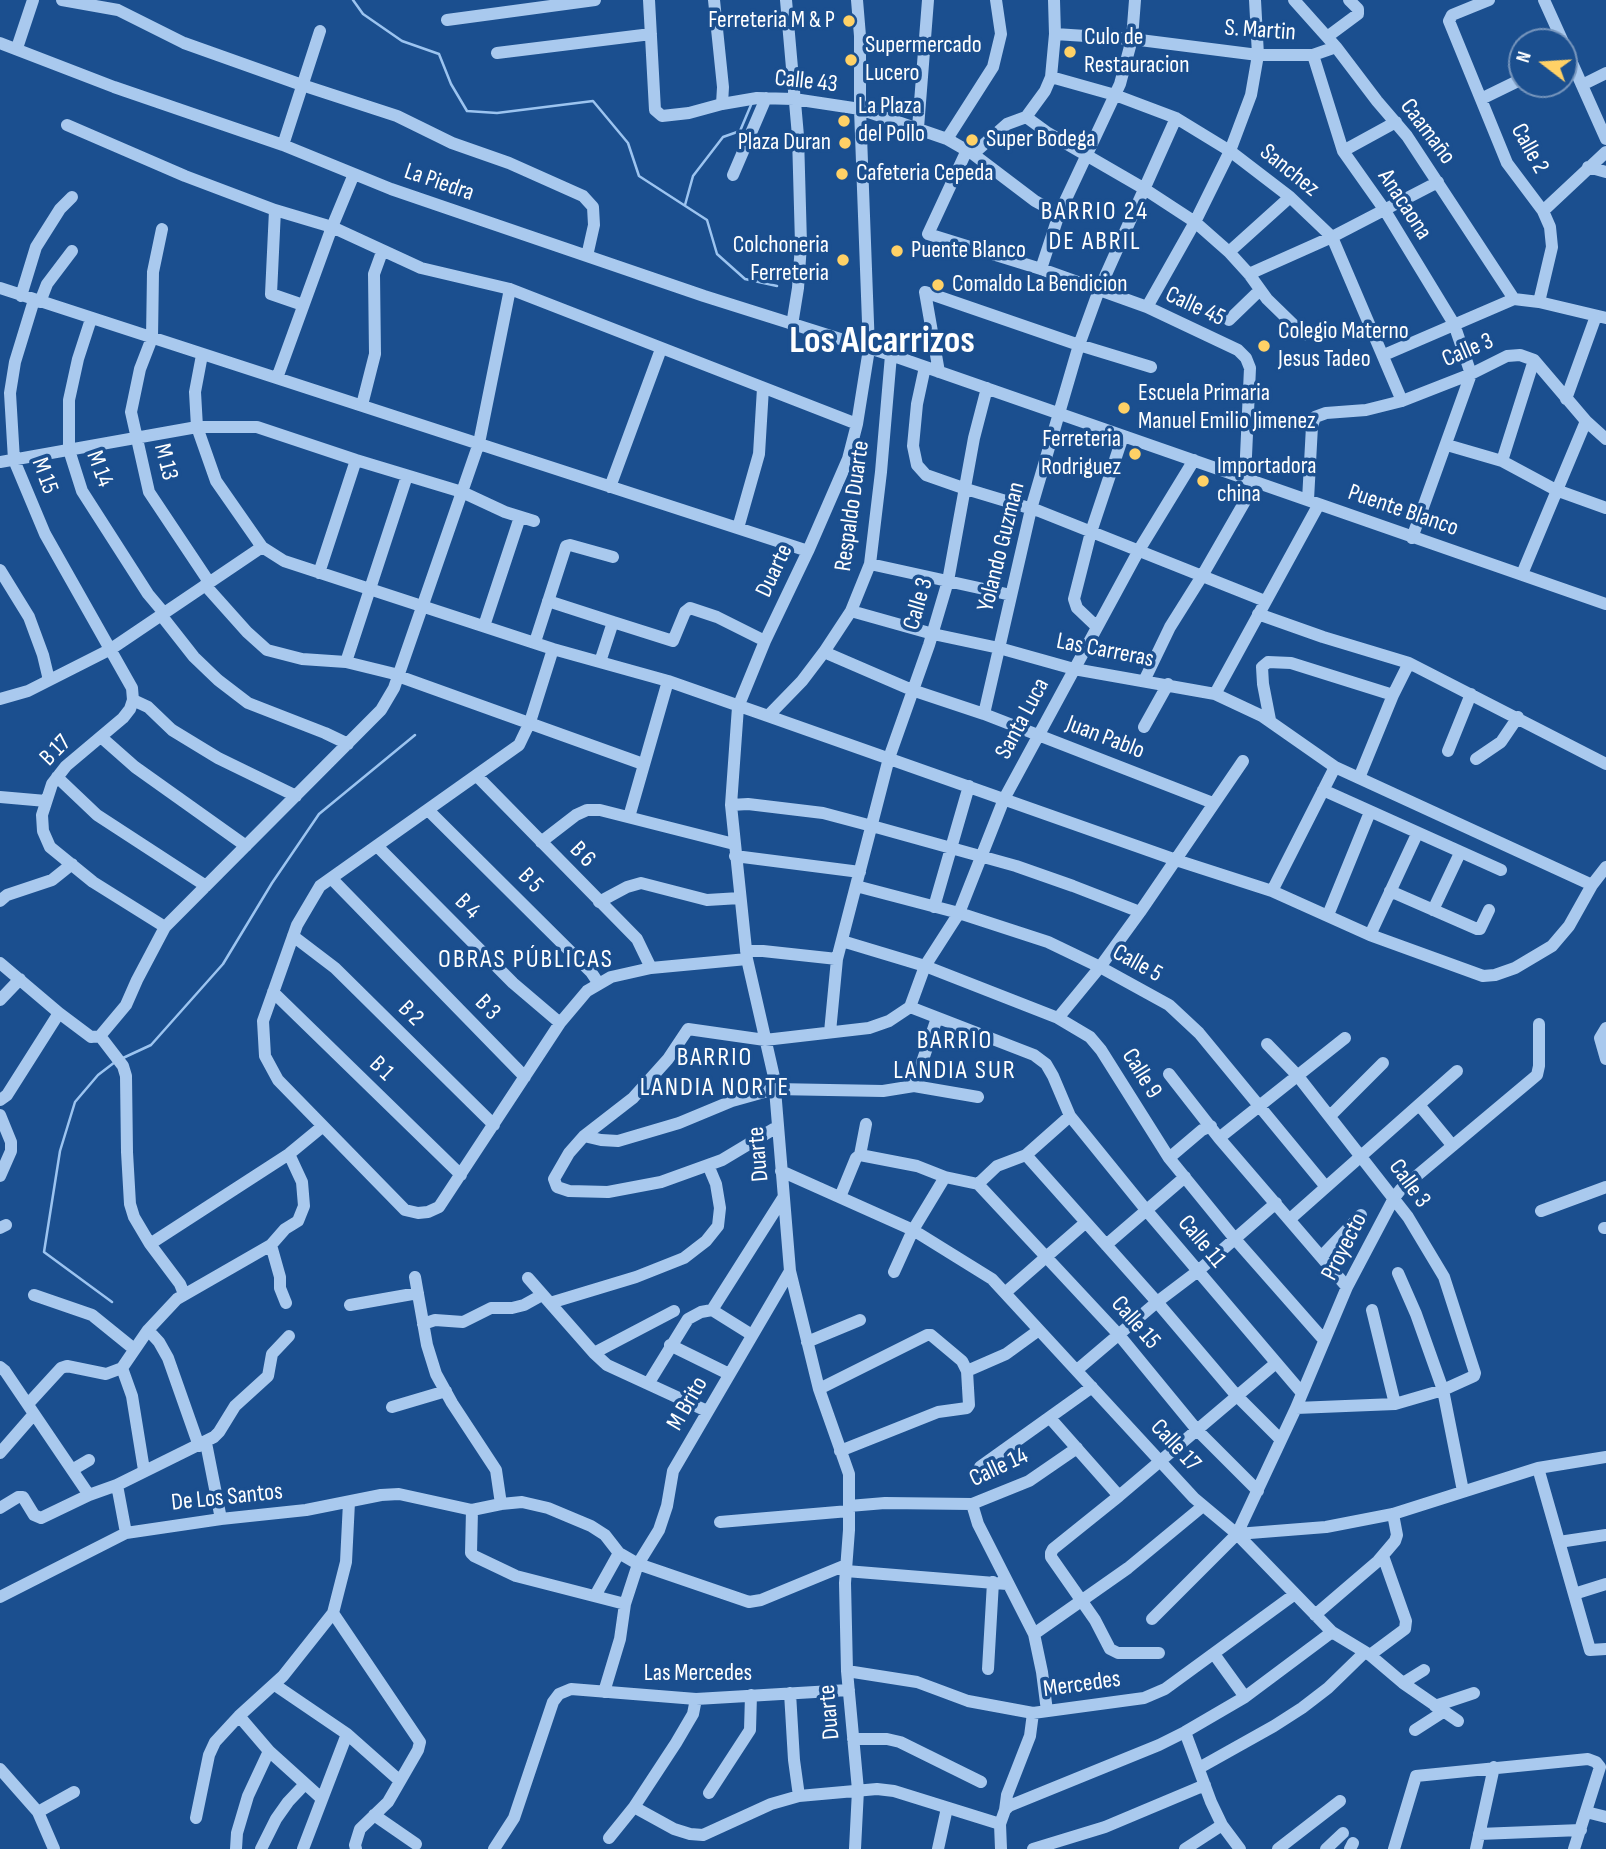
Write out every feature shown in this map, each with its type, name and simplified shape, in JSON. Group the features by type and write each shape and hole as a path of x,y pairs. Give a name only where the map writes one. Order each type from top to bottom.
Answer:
{"street":[{"path":"18,48 33,0"},
{"path":"62,0 118,10 184,43 397,116 452,144 509,163 583,196 593,207 594,225 587,256"},
{"path":"447,20 541,4 595,0"},
{"path":"497,53 651,34 649,0"},
{"path":"714,0 723,87 722,104"},
{"path":"786,0 801,244 792,325"},
{"name":"Duarte","path":"855,1849 858,1790 847,1671 849,1474 820,1389 790,1271 775,1089 746,955 731,805 738,707 848,458 857,424 869,349 857,0"},
{"path":"918,128 929,0"},
{"path":"947,139 993,67 1002,34 996,0"},
{"path":"970,152 1007,124 1026,117 1045,91 1051,77 1055,34 1054,0"},
{"path":"1041,269 1059,214 1120,84 1132,39 1135,0"},
{"path":"1147,307 1195,222 1230,151 1251,95 1258,55 1255,0"},
{"name":"Caamaño","path":"1294,0 1396,122 1514,299"},
{"name":"S. Martin","path":"1055,34 1132,39 1258,55 1313,55 1331,42 1358,14 1358,9 1349,0"},
{"name":"Calle 2","path":"1487,0 1449,17 1449,21 1507,163 1543,211 1550,226 1552,247 1539,302"},
{"path":"1544,0 1556,28"},
{"path":"283,145 320,32"},
{"name":"Calle 43","path":"651,34 656,110 662,116 766,98 794,99 860,110 947,139 970,152 1035,201 1059,214"},
{"name":"La Piedra","path":"0,43 114,87 283,145 391,189 869,349"},
{"name":"Anacaona","path":"1313,55 1343,151 1384,209 1454,324 1471,374"},
{"path":"1582,85 1606,73"},
{"name":"Sanchez","path":"1051,77 1115,94 1176,118 1230,151 1290,197 1332,237 1402,401"},
{"path":"1578,77 1606,139"},
{"path":"1481,99 1508,86"},
{"path":"733,174 766,98"},
{"path":"1026,117 1195,222 1229,252 1260,290 1304,335"},
{"name":"Yolando Guzman","path":"984,714 1031,509 1079,345 1099,290 1176,118"},
{"path":"1343,151 1396,122"},
{"path":"67,125 140,158 331,227 421,268 510,289 857,424"},
{"name":"Calle 45","path":"970,152 928,234 1041,269 1147,307 1238,350 1246,358 1250,368 1251,480"},
{"path":"1543,211 1606,152"},
{"path":"1588,167 1606,172"},
{"path":"278,378 331,227 354,174"},
{"path":"1249,274 1332,237 1438,182"},
{"path":"31,299 38,244 60,209 72,197"},
{"path":"1229,252 1290,197"},
{"path":"275,209 271,294 303,305"},
{"path":"152,338 152,272 162,229"},
{"path":"31,299 47,284 72,251"},
{"path":"362,405 375,354 374,274 382,251"},
{"path":"0,289 808,551"},
{"path":"0,963 91,1037 100,1036 126,1005 136,980 165,927 381,710 398,676 479,443 510,289"},
{"path":"1229,320 1260,290"},
{"path":"939,372 925,292 1151,367"},
{"name":"M 15","path":"31,299 10,393 14,460 45,534 111,649"},
{"path":"1384,355 1514,299 1539,302 1601,317 1566,399"},
{"name":"M 14","path":"92,319 78,359 69,400 69,450 82,491 162,614 194,657 218,680 248,702 348,744"},
{"name":"M 13","path":"152,338 139,369 131,412 149,492 207,583 247,632 267,649 302,659 346,662 398,676 643,764"},
{"path":"610,487 661,349"},
{"name":"Puente Blanco","path":"869,349 925,366 1606,604"},
{"path":"202,355 195,392 197,427 216,481 262,547 284,561 553,649 668,681 1272,891 1370,935 1483,976 1496,975 1515,968 1552,946 1569,926 1592,885 1606,867"},
{"name":"Respaldo Duarte","path":"768,716 802,681 824,652 851,611 870,564 891,355"},
{"name":"Calle 3","path":"1314,502 1312,426 1315,417 1326,413 1366,411 1402,401 1471,374 1507,356 1520,355 1534,360"},
{"path":"1534,360 1586,421 1606,439"},
{"path":"1502,461 1534,360"},
{"path":"925,366 917,404 913,446 917,465 926,475 1031,509 1265,601"},
{"path":"1412,538 1471,374"},
{"path":"738,528 759,454 763,388"},
{"name":"Calle 3","path":"830,1032 837,959 889,758 933,634 948,581 974,438 987,388"},
{"path":"1522,574 1586,421"},
{"path":"0,462 197,427 257,426 462,492 534,521"},
{"path":"1097,627 1077,608 1074,599 1091,532 1123,436"},
{"path":"1447,445 1502,461 1556,490 1606,508"},
{"path":"319,573 356,460"},
{"name":"Santa Luca","path":"910,1007 925,967 959,913 1004,799 1139,550 1194,460"},
{"path":"346,662 407,476"},
{"path":"1144,681 1170,627 1202,576 1251,480"},
{"path":"1215,694 1314,502"},
{"path":"484,626 520,517"},
{"path":"535,642 566,546 613,557"},
{"path":"0,699 28,691 111,649 262,547"},
{"path":"870,564 1011,595"},
{"path":"0,570 29,617 49,680"},
{"path":"548,601 673,641 685,612 690,608 717,617 765,641"},
{"name":"Las Carreras","path":"851,611 1074,669 1215,694 1270,720 1335,767 1592,885"},
{"path":"1258,614 1409,663 1606,764"},
{"path":"600,662 613,622"},
{"path":"111,649 132,688 133,700 148,706 172,730 218,758 296,796"},
{"path":"553,649 530,722 519,745 320,886 293,936 263,1021 265,1056 278,1080 405,1210 418,1213 434,1210 439,1207 461,1175 560,1023 587,991 611,977 763,950 837,959"},
{"name":"Juan Pablo","path":"824,652 912,690 984,714 1213,803"},
{"path":"1270,720 1262,667 1268,662 1291,663 1393,695"},
{"path":"1359,778 1409,663"},
{"path":"629,817 668,681"},
{"path":"1144,727 1168,684"},
{"path":"1448,751 1471,694"},
{"name":"B 17","path":"133,700 123,719 66,766 52,783 42,815 43,831 50,847 93,882 165,927"},
{"path":"1476,759 1501,743 1518,718"},
{"path":"101,737 135,767 246,846"},
{"path":"1058,1018 1140,912 1243,761"},
{"path":"1272,891 1335,767"},
{"name":"B 6","path":"477,776 637,939 651,968"},
{"path":"57,777 97,815 205,887"},
{"path":"934,907 969,786"},
{"path":"1323,790 1501,870"},
{"path":"0,797 46,801"},
{"path":"731,805 748,804 823,813 982,856 1073,886 1140,912"},
{"name":"B 5","path":"428,810 591,972 599,984"},
{"name":"Calle 5","path":"541,842 576,815 587,810 600,810 735,850 858,879 934,907 1048,942 1169,1005 1199,1033 1326,1187"},
{"path":"1328,915 1370,812"},
{"path":"1370,935 1417,834"},
{"name":"B 4","path":"377,846 513,983 560,1023"},
{"path":"1433,910 1460,853"},
{"path":"0,901 7,895 52,880 72,864"},
{"name":"B 3","path":"331,878 525,1077"},
{"path":"599,902 627,887 641,883 707,900 740,898"},
{"path":"1390,891 1479,930 1489,909"},
{"name":"B 2","path":"293,936 335,968 423,1058 494,1125"},
{"name":"Calle 9","path":"842,941 925,967 1058,1018 1090,1037 1101,1050 1169,1158 1324,1340"},
{"path":"0,1000 20,979"},
{"name":"B 1","path":"273,992 461,1175"},
{"path":"777,1127 722,1160 661,1182 608,1192 569,1191 557,1187 554,1179 569,1153 583,1136 633,1098 668,1059 688,1029 765,1040 869,1028 889,1021 910,1007"},
{"name":"Calle 11","path":"910,1007 1034,1055 1046,1064 1070,1116 1302,1393"},
{"path":"0,1100 7,1095 60,1013"},
{"path":"914,1086 937,1018"},
{"name":"Proyecto","path":"1153,1619 1237,1534 1296,1408 1348,1287 1394,1198 1452,1145 1537,1075 1539,1024"},
{"path":"1603,1052 1600,1038 1606,1028"},
{"path":"100,1036 123,1066 126,1076 127,1152 130,1204 134,1217 184,1294"},
{"path":"1219,1138 1345,1038"},
{"name":"Calle 3","path":"1267,1044 1363,1156 1408,1217 1444,1277 1475,1373 1474,1376 1443,1390"},
{"path":"1330,1116 1383,1063"},
{"path":"1290,1219 1457,1071"},
{"path":"1169,1074 1219,1138 1348,1287"},
{"path":"583,1136 618,1141 775,1089 883,1091 914,1086 978,1097"},
{"path":"1420,1106 1452,1145"},
{"path":"0,1115 8,1134 11,1152 0,1176"},
{"path":"860,1155 917,1166 945,1177 978,1184 997,1166 1026,1155 1070,1116"},
{"path":"840,1197 856,1158 860,1155 866,1124"},
{"path":"150,1244 289,1154 323,1126"},
{"path":"1169,1158 1202,1130 1211,1126"},
{"path":"0,1453 61,1368 67,1366 106,1374 122,1368 148,1330 184,1294 271,1245 285,1229 298,1221 304,1206 302,1182 289,1154"},
{"path":"1026,1155 1236,1395 1281,1440"},
{"path":"423,1324 435,1320 463,1322 491,1308 512,1308 636,1277 684,1258 706,1241 718,1226 720,1208 716,1184 708,1165"},
{"name":"Calle 17","path":"781,1171 914,1230 985,1273 1006,1292 1160,1462 1203,1506 1237,1534 1332,1632 1368,1653 1403,1683 1458,1721"},
{"path":"894,1272 914,1230 945,1177"},
{"path":"1106,1245 1185,1177"},
{"name":"Calle 15","path":"978,1184 1119,1335 1197,1430 1258,1491"},
{"path":"1541,1211 1606,1187"},
{"path":"712,1310 783,1198"},
{"path":"1077,1370 1276,1203"},
{"path":"1322,1256 1361,1215"},
{"path":"1006,1292 1085,1223"},
{"path":"271,1245 286,1303"},
{"name":"M Brito","path":"604,1692 621,1639 625,1604 638,1564 659,1530 667,1506 673,1471 790,1271"},
{"path":"1398,1273 1443,1390 1463,1491"},
{"path":"415,1277 427,1345 436,1374 496,1470 501,1504"},
{"path":"528,1278 607,1365 708,1411"},
{"path":"351,1305 418,1293"},
{"path":"34,1295 92,1315 134,1349"},
{"path":"648,1384 688,1319 701,1312 712,1310 752,1335"},
{"path":"1371,1310 1395,1405"},
{"path":"594,1353 674,1311"},
{"path":"807,1342 860,1320"},
{"path":"148,1330 168,1358 203,1444 221,1519"},
{"path":"967,1371 1006,1354 1040,1330"},
{"path":"820,1389 927,1335 931,1335 962,1361 967,1371 967,1408 938,1412 840,1451"},
{"path":"0,1508 18,1497 23,1497 34,1515 41,1518 203,1444 219,1432 235,1406 268,1376 272,1354 289,1336"},
{"path":"670,1345 729,1374"},
{"path":"1158,1653 1114,1652 1051,1557 1051,1553 1276,1363"},
{"path":"0,1367 89,1495"},
{"path":"122,1368 132,1396 145,1470"},
{"path":"980,1466 1093,1387"},
{"path":"1296,1408 1395,1405 1443,1390"},
{"path":"392,1407 446,1391"},
{"path":"1050,1419 1119,1496"},
{"name":"Calle 14","path":"720,1522 885,1503 972,1504 1029,1481 1077,1448"},
{"path":"1237,1534 1326,1527 1393,1514 1538,1468 1606,1457"},
{"path":"72,1470 89,1460"},
{"path":"1538,1468 1590,1650 1606,1649"},
{"path":"117,1485 126,1533"},
{"name":"De Los Santos","path":"0,1597 126,1533 306,1510 398,1494 472,1510"},
{"path":"196,1818 209,1755 215,1742 239,1716 275,1685 333,1613 346,1562 349,1502"},
{"path":"625,1604 516,1576 474,1556 471,1553 472,1510 522,1502 548,1508 605,1535 619,1553 638,1564 749,1602 761,1600 815,1576 846,1568 1007,1584"},
{"path":"972,1504 978,1524 1034,1634 1047,1711"},
{"path":"1034,1634 1128,1568 1203,1506"},
{"path":"1315,1615 1383,1556 1396,1538 1393,1514"},
{"path":"1559,1542 1606,1535"},
{"path":"595,1596 619,1553"},
{"path":"1199,1768 1302,1708 1368,1653 1405,1629 1406,1621 1383,1556"},
{"path":"988,1669 993,1582"},
{"path":"1574,1594 1606,1584"},
{"name":"Mercedes","path":"847,1671 918,1682 968,1701 1033,1713 1144,1698 1165,1689 1295,1594"},
{"path":"333,1613 420,1742 388,1802 360,1829 356,1849"},
{"path":"1005,1810 1185,1732 1245,1697 1332,1632"},
{"path":"1214,1654 1245,1697"},
{"path":"1403,1683 1424,1670"},
{"path":"275,1685 347,1734 400,1781"},
{"name":"Las Mercedes","path":"494,1849 514,1818 553,1702 559,1694 571,1689 696,1699 849,1690"},
{"path":"790,1693 799,1796"},
{"path":"1415,1730 1439,1709 1475,1693"},
{"path":"709,1793 750,1730 751,1695"},
{"path":"609,1838 634,1807 677,1743 692,1714 696,1699"},
{"path":"1001,1849 1000,1825 1007,1795 1030,1736 1033,1713"},
{"path":"239,1716 269,1751 321,1798"},
{"path":"1185,1732 1222,1825 1240,1849"},
{"path":"303,1849 347,1734"},
{"path":"853,1739 887,1739 900,1742 981,1782"},
{"path":"236,1849 237,1833 248,1796 269,1751"},
{"path":"1394,1849 1416,1776 1588,1759 1596,1762 1600,1768 1574,1849"},
{"path":"1476,1849 1494,1767"},
{"path":"0,1769 38,1812 54,1849"},
{"path":"261,1849 276,1819 305,1784"},
{"path":"1033,1849 1105,1827 1205,1785"},
{"path":"634,1807 674,1829 703,1835 771,1804 799,1796 858,1790 894,1791 1000,1825"},
{"path":"38,1812 74,1792"},
{"path":"1278,1849 1340,1801"},
{"path":"938,1849 947,1808"},
{"path":"1586,1812 1606,1817"},
{"path":"374,1815 416,1844"},
{"path":"1185,1849 1222,1825"},
{"path":"1479,1834 1581,1830"},
{"path":"1326,1849 1343,1833"}],"waterway":[{"path":"353,0 363,14 402,41 439,54 451,84 467,111 497,113 593,101 628,143 639,176 707,220 717,254 745,279 777,286"},
{"path":"685,205 693,176 723,137 740,131 751,105"},
{"path":"123,1058 151,1045 223,964 272,883 319,814 415,735"},
{"path":"112,1302 44,1252 60,1151 75,1102 98,1075 115,1062"}],"place":[{"name":"Ferreteria M & P","path":"849,21"},
{"name":"Culo de Restauracion","path":"1070,52"},
{"name":"Supermercado Lucero","path":"851,60"},
{"name":"La Plaza del Pollo","path":"844,121"},
{"name":"Super Bodega","path":"972,140"},
{"name":"Plaza Duran","path":"845,143"},
{"name":"Cafeteria Cepeda","path":"842,174"},
{"name":"Puente Blanco","path":"897,251"},
{"name":"Colchoneria Ferreteria","path":"843,260"},
{"name":"Comaldo La Bendicion","path":"938,285"},
{"name":"Colegio Materno Jesus Tadeo","path":"1264,346"},
{"name":"Escuela Primaria Manuel Emilio Jimenez","path":"1124,408"},
{"name":"Ferreteria Rodriguez","path":"1135,454"},
{"name":"Importadora china","path":"1203,481"}],"district":[{"name":"BARRIO 24 DE ABRIL","path":"1095,227"},
{"name":"Los Alcarrizos","path":"882,342"},
{"name":"OBRAS PÚBLICAS","path":"526,960"},
{"name":"BARRIO LANDIA SUR","path":"955,1056"},
{"name":"BARRIO LANDIA NORTE","path":"715,1073"}]}
